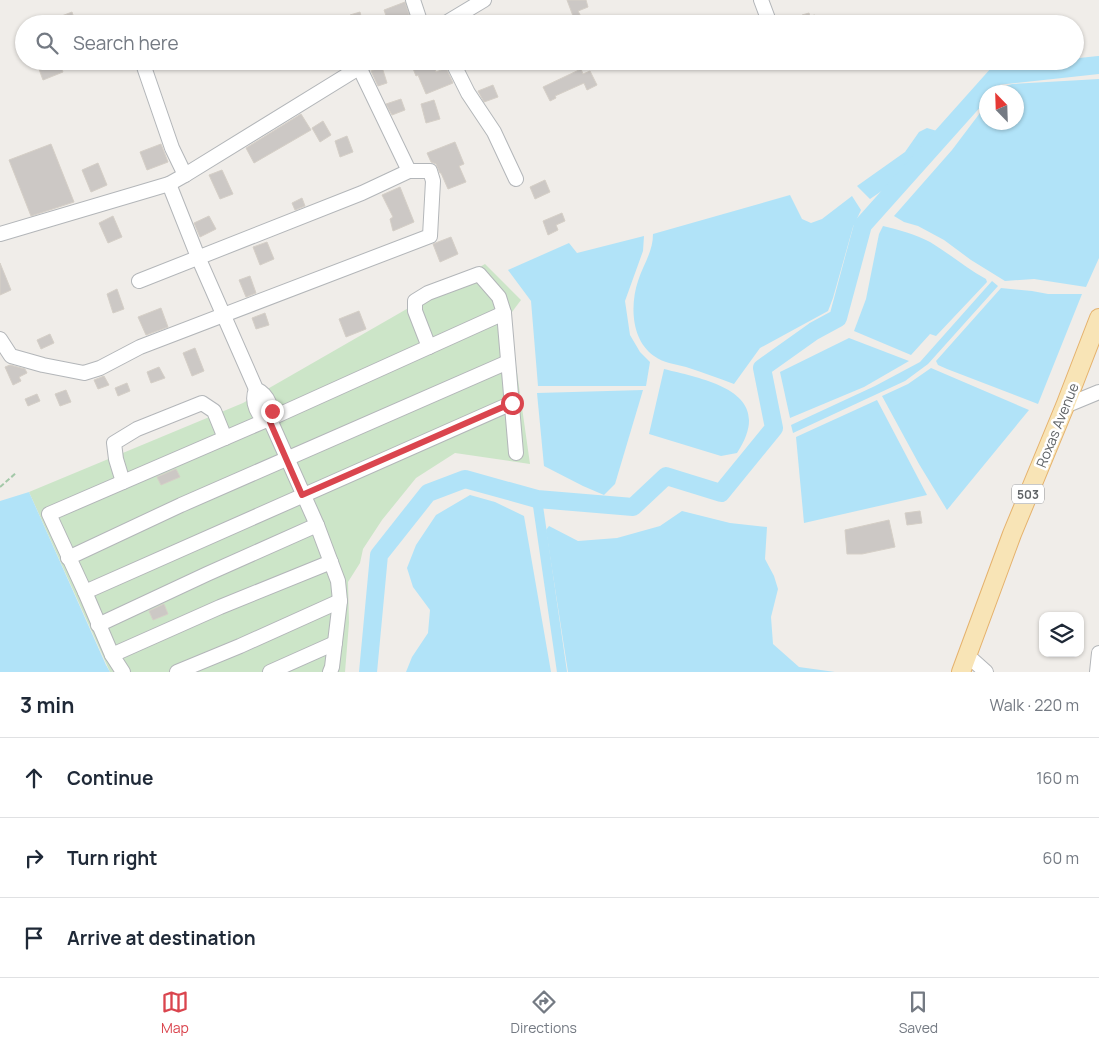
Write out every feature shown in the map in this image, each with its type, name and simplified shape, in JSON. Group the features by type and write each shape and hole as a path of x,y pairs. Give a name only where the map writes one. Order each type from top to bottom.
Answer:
{"main road":[{"name":"Roxas Avenue","path":"961,672 1012,534 1099,318"}],"street":[{"path":"414,0 418,15"},
{"path":"459,15 484,0"},
{"path":"761,0 767,15"},
{"path":"145,70 172,148 185,175"},
{"path":"0,234 169,184 354,70"},
{"path":"367,70 409,171"},
{"path":"456,70 468,93 494,132 516,179"},
{"path":"0,339 11,356 43,365 84,373 100,368 140,347 430,236 434,181 430,171 409,171 362,192 138,281"},
{"path":"169,184 198,257 256,389 266,394 272,411 269,420 317,525 338,581 340,601 330,672"},
{"path":"429,347 415,311 414,301 428,293 479,274 499,297 504,313 516,453"},
{"path":"123,672 112,655 48,514 269,420 504,313"},
{"path":"68,558 181,505 508,362"},
{"path":"1065,406 1099,392"},
{"path":"123,482 116,459 114,443 137,429 202,403 214,411 225,438"},
{"path":"85,592 512,403"},
{"path":"98,625 317,525"},
{"path":"112,655 220,607 331,562"},
{"path":"177,672 340,601"},
{"path":"270,672 335,643"},
{"path":"967,655 986,672"}],"path":[{"path":"0,487 16,473"}],"green space":[{"path":"485,264 521,300 509,316 530,464 455,453 416,478 382,520 363,549 360,563 348,582 349,623 345,672 110,672 29,492 243,403"}],"water":[{"path":"1099,79 1099,258 1086,287 1034,279 1005,281 971,260 944,240 894,216 952,150 979,114 979,130 1024,130 1024,85 1009,85"},
{"path":"927,128 937,131 889,186 870,199 857,186 905,152 919,132"},
{"path":"790,195 802,219 811,223 822,219 852,196 861,210 853,227 828,311 760,348 734,384 692,369 665,362 646,349 637,332 633,311 635,290 650,253 653,234"},
{"path":"883,226 913,234 930,242 986,279 987,282 936,336 930,334 911,355 854,331 866,299 879,234"},
{"path":"644,236 643,251 625,301 630,335 640,352 650,362 646,386 538,386 531,301 508,270 569,243 577,253"},
{"path":"992,281 998,286 928,364 905,381 793,433 791,425 875,386 920,362"},
{"path":"1001,288 1048,294 1082,294 1038,404 947,369 938,365 936,361"},
{"path":"849,338 909,361 864,387 790,418 780,372"},
{"path":"931,368 1029,410 947,510 919,464 882,396 908,384"},
{"path":"664,369 717,384 732,392 743,403 749,416 747,432 737,453 721,456 649,434"},
{"path":"643,390 615,484 604,495 544,466 537,393"},
{"path":"877,400 927,495 804,523 796,437"},
{"path":"29,492 110,672 0,672 0,501"},
{"path":"470,495 495,502 524,516 551,672 406,672 412,657 428,633 430,610 413,587 407,568 416,545 436,515"},
{"path":"682,511 730,523 767,527 765,559 778,589 771,617 773,644 799,667 835,672 568,672 546,530 549,526 578,541 617,538 660,526"}],"building":[{"path":"567,0 586,0 588,7 578,11 580,15 573,15"},
{"path":"405,2 409,15 386,15 384,10"},
{"path":"360,12 361,15 350,15"},
{"path":"39,70 62,70 63,72 43,80"},
{"path":"383,70 387,83 378,86 371,71"},
{"path":"414,70 435,70 436,72 447,70 453,83 426,94 418,75 416,76"},
{"path":"579,70 581,70 583,74 590,71 597,85 587,90 584,83 555,96 556,98 550,101 543,87"},
{"path":"493,85 498,97 484,102 478,91"},
{"path":"401,99 405,110 392,115 386,104"},
{"path":"434,100 440,119 426,123 421,104"},
{"path":"301,114 311,130 254,163 246,148"},
{"path":"323,121 331,135 320,142 312,128"},
{"path":"347,136 353,152 340,157 335,141"},
{"path":"455,142 464,164 459,166 466,182 448,189 436,164 431,162 427,153"},
{"path":"51,144 74,202 31,216 9,160"},
{"path":"161,144 168,162 147,170 140,152"},
{"path":"98,163 107,185 91,192 82,170"},
{"path":"222,170 233,194 220,199 209,175"},
{"path":"545,180 550,192 535,199 530,187"},
{"path":"400,187 414,222 393,231 390,219 393,217 382,195"},
{"path":"302,198 305,206 295,210 292,203"},
{"path":"562,213 565,221 556,225 558,230 548,235 543,221"},
{"path":"113,216 122,237 108,243 99,223"},
{"path":"209,216 216,229 200,237 194,223"},
{"path":"451,237 458,254 440,262 433,244"},
{"path":"267,242 274,259 260,265 253,247"},
{"path":"0,263 11,290 0,295"},
{"path":"250,276 256,293 246,297 239,280"},
{"path":"117,289 124,309 113,313 107,294"},
{"path":"161,308 168,327 146,335 138,317"},
{"path":"359,311 366,329 346,337 339,319"},
{"path":"265,313 269,325 256,329 252,318"},
{"path":"50,334 54,343 41,349 37,340"},
{"path":"195,348 204,371 192,376 183,353"},
{"path":"10,365 25,369 27,373 19,377 21,381 13,385 5,367"},
{"path":"159,367 165,378 151,383 147,372"},
{"path":"104,376 109,385 98,389 94,380"},
{"path":"127,383 130,391 118,396 115,388"},
{"path":"66,390 71,402 60,406 55,394"},
{"path":"37,394 40,401 28,406 25,399"},
{"path":"176,469 180,477 161,485 157,477"},
{"path":"920,511 922,523 907,525 905,513"},
{"path":"889,520 895,547 862,554 847,554 845,530"},
{"path":"164,604 168,614 153,620 149,611"}],"waterway":[{"path":"1084,67 1099,65"},
{"path":"368,672 379,555 428,493 465,479 537,499 633,507 666,476 721,493 774,428 762,368 814,331 838,318 863,225 996,76 1052,70"},
{"path":"537,499 562,672"}],"route":[{"path":"272,411 273,414 270,422 302,495 512,403"}]}
